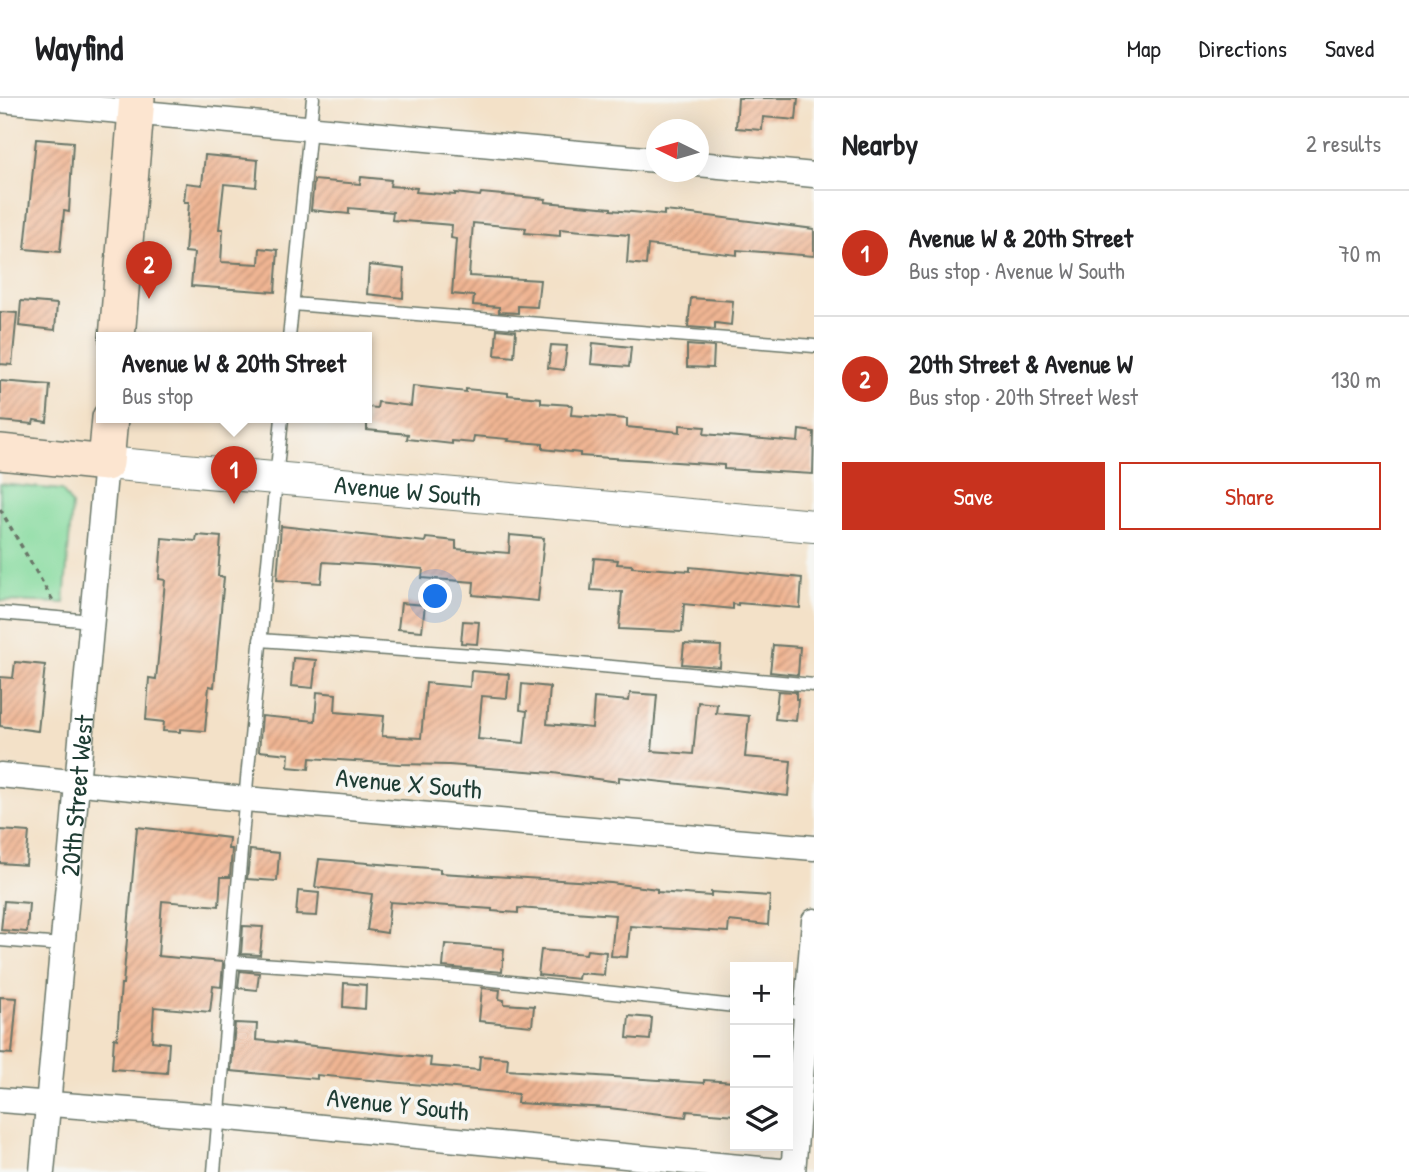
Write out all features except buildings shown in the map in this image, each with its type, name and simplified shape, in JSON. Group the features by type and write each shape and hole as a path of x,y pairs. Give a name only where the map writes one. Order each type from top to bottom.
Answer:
{"main road":[{"path":"117,332 136,104"},
{"name":"20th Street West","path":"106,463 110,423"},
{"name":"Avenue W South","path":"0,452 106,463"}],"street":[{"path":"0,100 136,104 310,128 646,159"},
{"path":"709,165 814,175"},
{"name":"Avenue W South","path":"106,463 814,526"},
{"name":"20th Street West","path":"42,1172 106,463"},
{"name":"Avenue X South","path":"0,775 814,848"},
{"path":"792,1172 803,1013 814,920"},
{"name":"Avenue Y South","path":"0,1100 219,1116 792,1172"}],"lane":[{"path":"290,332 313,98"},
{"path":"293,304 814,346"},
{"path":"214,1172 245,799 282,423"},
{"path":"0,613 92,621"},
{"path":"260,640 501,657 814,685"},
{"path":"0,940 62,945"},
{"path":"231,962 473,978 730,1005"}],"path":[{"path":"0,509 62,618"}],"green space":[{"path":"0,484 62,490 72,505 64,603 0,601"}],"place":[{"name":"20th Street & Avenue W","path":"149,299"},
{"name":"Avenue W & 20th Street","path":"234,504"}]}
